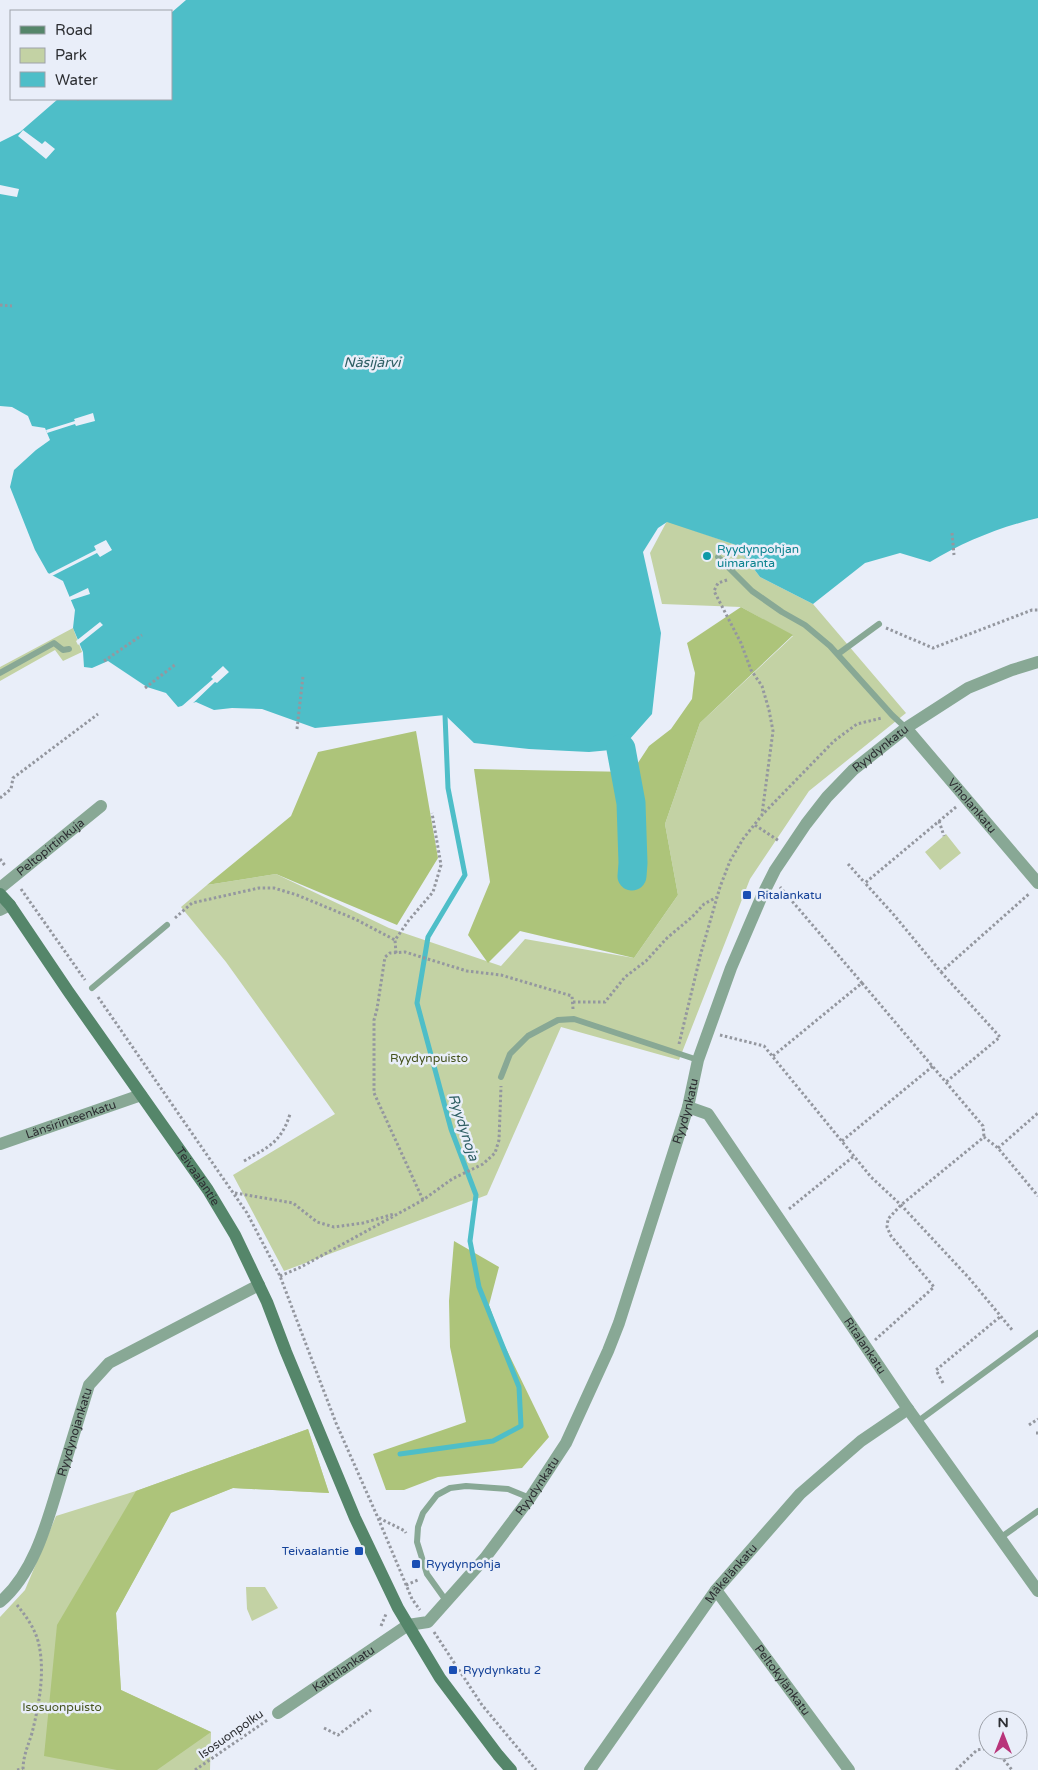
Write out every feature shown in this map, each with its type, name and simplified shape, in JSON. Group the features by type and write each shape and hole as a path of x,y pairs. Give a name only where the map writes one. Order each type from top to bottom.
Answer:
{"main road":[{"name":"Teivaalantie","path":"0,894 5,908 208,1190 234,1235 259,1285 356,1518 408,1625 440,1678 511,1770"}],"street":[{"name":"Ryydynkatu","path":"408,1625 428,1622 448,1602 496,1545 566,1443 619,1324 688,1107 698,1060 731,968 761,898 772,877 806,824 827,797 846,777 906,728 968,688 1012,670 1038,662"},
{"name":"Viholankatu","path":"906,728 966,798 1034,888"},
{"name":"Peltopirtinkuja","path":"0,888 102,806"},
{"name":"Länsirinteenkatu","path":"0,1144 141,1095"},
{"name":"Ritalankatu","path":"688,1107 708,1114 908,1409 1038,1591"},
{"name":"Ryydynojankatu","path":"4,1598 32,1559 49,1517 89,1385 99,1372 110,1363 259,1285"},
{"name":"Mäkelänkatu","path":"590,1770 716,1590 800,1494 861,1441 908,1409"},
{"name":"Peltokylänkatu","path":"716,1590 849,1770"},
{"name":"Kalttilankatu","path":"278,1713 408,1625"}],"lane":[{"path":"718,557 752,591 805,625 838,654 892,715 906,728"},
{"path":"838,654 879,624"},
{"path":"0,673 54,643 63,650 69,649"},
{"path":"92,988 167,925"},
{"path":"501,1078 510,1054 528,1036 558,1020 574,1019 698,1060"},
{"path":"917,1422 1038,1332"},
{"path":"448,1602 427,1574 417,1542 418,1526 423,1512 437,1495 450,1488 480,1486 508,1489 530,1498"},
{"path":"1000,1538 1038,1511"}],"path":[{"path":"0,305 12,306"},
{"path":"952,533 954,555"},
{"path":"737,576 718,583 714,591 741,643 751,670 762,686 769,710 773,731 762,815"},
{"path":"879,624 934,648 1032,610 1038,610"},
{"path":"104,661 142,635"},
{"path":"145,688 176,664"},
{"path":"297,728 303,676"},
{"path":"0,798 11,788 13,778 98,714"},
{"path":"677,1052 717,897 730,861 743,839 762,815 834,741 858,724 892,715"},
{"path":"865,883 966,798"},
{"path":"396,953 395,940 433,892 441,865 432,813"},
{"path":"939,821 944,836"},
{"path":"755,825 780,842 792,846"},
{"path":"848,864 894,915 940,972 1000,1038 946,1082"},
{"path":"772,877 984,1126 984,1137"},
{"path":"167,925 192,903 259,888 274,888 297,895 355,919 395,940"},
{"path":"940,972 1034,888"},
{"path":"572,1002 605,1002 625,977 646,960 704,904 717,897"},
{"path":"423,1200 374,1093 374,1020 378,1009 385,957 390,953 405,952 467,971 501,975 572,996 574,1019"},
{"path":"773,1056 862,983"},
{"path":"708,1032 764,1046 871,1177 901,1205 969,1278 1013,1331"},
{"path":"842,1141 932,1066"},
{"path":"280,1276 423,1200 452,1179 483,1164 495,1153 499,1140 501,1078"},
{"path":"998,1148 1038,1113"},
{"path":"244,1161 275,1143 286,1126 290,1114"},
{"path":"984,1137 998,1148 1038,1196"},
{"path":"867,1348 934,1287 891,1236 887,1227 888,1219 901,1205 984,1137"},
{"path":"779,1218 854,1156"},
{"path":"234,1193 293,1203 317,1222 334,1226 363,1223 402,1211"},
{"path":"943,1383 936,1370 1001,1316"},
{"path":"1029,1425 1038,1419"},
{"path":"378,1518 405,1531"},
{"path":"406,1585 420,1580"},
{"path":"4,1598 34,1629 39,1644 41,1680 32,1733 25,1754 23,1770 17,1770"},
{"path":"324,1728 338,1735 371,1710"},
{"name":"Isosuonpolku","path":"195,1770 278,1713"},
{"path":"956,1770 978,1750"},
{"path":"1004,1760 1012,1770"}],"green space":[{"name":"Ryydynpuisto","path":"667,521 736,545 760,577 813,604 906,713 809,791 750,879 679,1060 561,1027 487,1195 284,1271 233,1175 335,1114 226,962 181,907 207,885 276,874 389,928 501,966 525,939 634,958 678,895 665,824 700,723 793,636 741,607 662,604 650,553"},
{"path":"741,607 793,635 700,723 665,824 678,895 634,958 520,931 488,963 468,935 490,882 474,769 632,772 649,746 671,729 692,699 695,673 687,643"},
{"path":"73,628 82,652 63,661 55,650 0,681 0,667"},
{"path":"416,731 438,858 397,925 276,874 207,885 291,816 318,752"},
{"path":"946,834 961,853 940,870 925,852"},
{"path":"454,1241 499,1267 489,1305 500,1336 549,1437 522,1468 438,1477 404,1490 386,1490 373,1454 466,1422 450,1347 449,1301"},
{"name":"Isosuonpuisto","path":"308,1429 329,1493 233,1488 171,1512 116,1613 121,1690 211,1732 210,1770 0,1770 0,1617 25,1590 56,1516 136,1491"},
{"name":"Isosuonpuisto","path":"308,1429 329,1493 233,1488 171,1513 116,1613 121,1690 211,1732 157,1770 117,1770 44,1756 57,1625 136,1491"},
{"path":"246,1587 265,1587 278,1608 252,1621 247,1609"}],"water":[{"name":"Näsijärvi","path":"186,0 1038,0 1038,518 982,536 930,562 900,553 865,563 813,604 760,577 736,545 667,522 658,528 643,552 661,633 652,714 621,749 589,752 529,749 474,743 445,715 315,728 262,709 232,708 214,710 196,702 178,707 166,693 147,687 108,661 92,668 84,667 83,652 73,628 75,610 63,581 48,573 35,550 10,487 14,470 50,440 45,428 32,426 28,416 12,407 0,406 0,142 20,132 57,100 172,100 172,12"}],"pier":[{"path":"23,130 42,144 45,141 55,149 46,159 18,136"},
{"path":"0,185 19,189 17,197 0,194"},
{"path":"93,413 95,421 76,426 75,424 47,433 46,430"},
{"path":"106,540 112,550 100,557 97,553 50,577 49,574 96,550 94,546"},
{"path":"88,588 90,594 68,601 67,598"},
{"path":"100,622 103,625 78,645 76,641"},
{"path":"223,666 229,672 217,683 215,682 190,706 183,708 182,706 213,679 211,677"}],"waterway":[{"name":"Ryydynoja","path":"400,1454 493,1441 521,1426 519,1387 479,1287 470,1241 476,1195 451,1129 417,1003 428,937 465,875 448,788 445,715"},
{"path":"621,749 631,803 632,876"}],"place":[{"name":"Ryydynpohjan uimaranta","path":"707,556"},
{"name":"Ritalankatu","path":"747,895"},
{"name":"Teivaalantie","path":"359,1551"},
{"name":"Ryydynpohja","path":"416,1564"},
{"name":"Ryydynkatu 2","path":"453,1670"}]}
